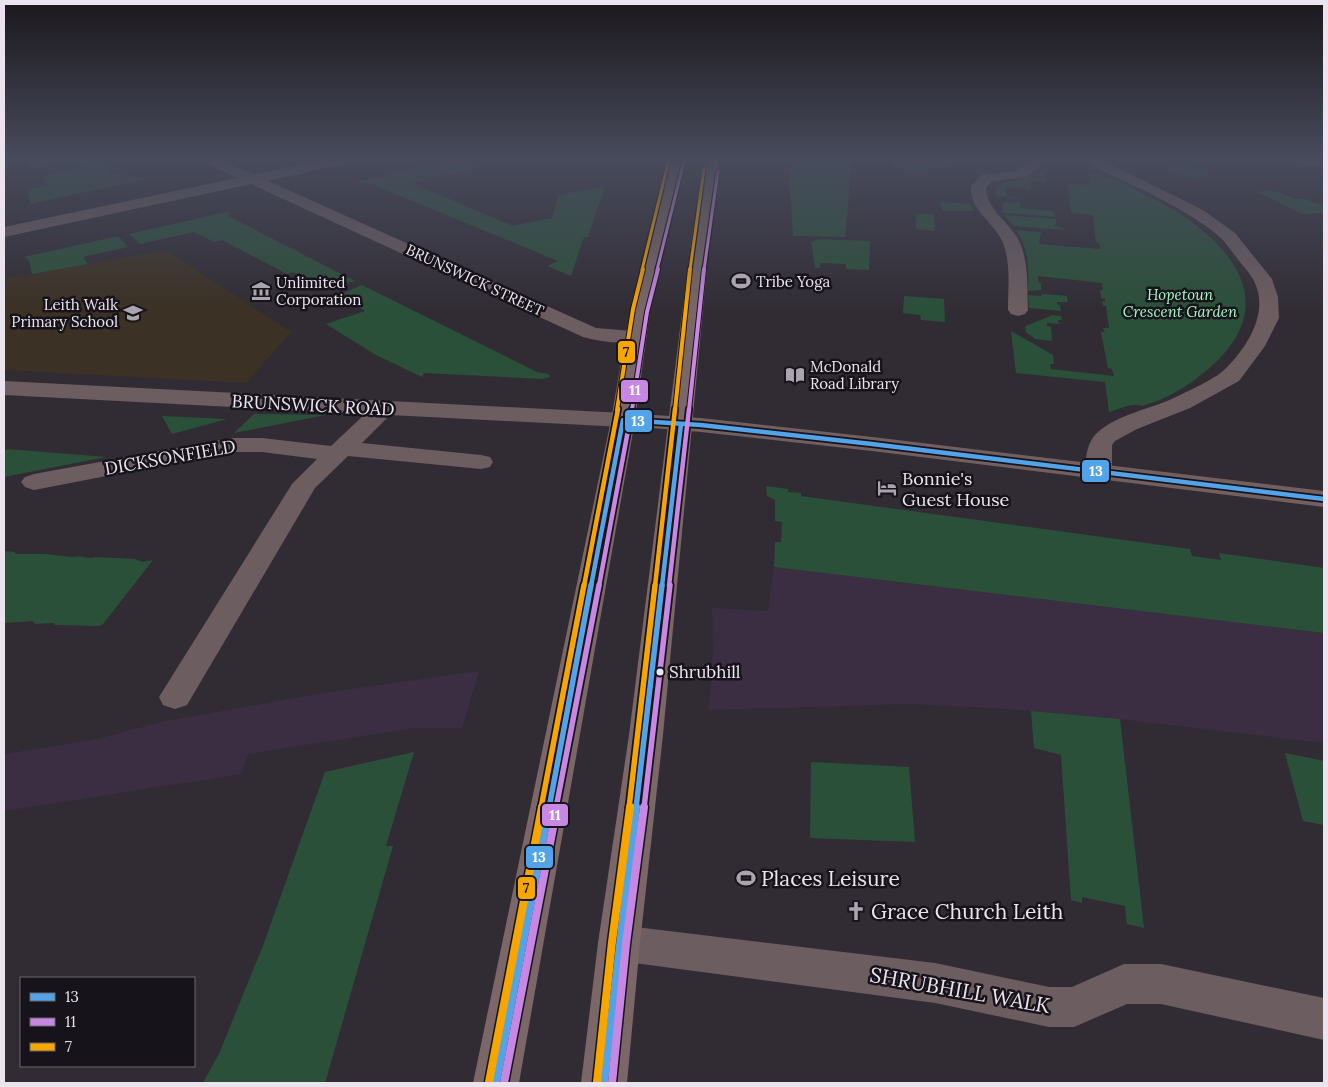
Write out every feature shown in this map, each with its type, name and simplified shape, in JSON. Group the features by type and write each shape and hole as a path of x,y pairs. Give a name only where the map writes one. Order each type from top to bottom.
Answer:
{"main road":[{"path":"496,1083 623,420 636,336 665,210"},
{"path":"604,1083 619,943 646,735 705,210"}],"street":[{"path":"4,232 111,210"},
{"name":"BRUNSWICK STREET","path":"319,210 590,333 604,336 636,336"},
{"path":"986,210 1009,237 1012,244 1016,268 1018,310"},
{"path":"1099,471 1100,444 1107,436 1129,424 1182,403 1231,376 1255,346 1269,318 1268,297 1263,278 1229,237 1191,210"},
{"name":"BRUNSWICK ROAD","path":"4,388 623,420"},
{"path":"175,697 301,490 314,473 340,451 383,409"},
{"path":"623,420 681,424 1099,471 1324,499"},
{"name":"DICKSONFIELD","path":"34,482 231,444 481,462"},
{"name":"SHRUBHILL WALK","path":"619,943 935,982 1049,1007 1074,1006 1124,984 1161,984 1324,1019"}],"shaded area":[{"name":"Leith Walk Primary School","path":"166,250 291,332 246,383 4,370 4,279"},
{"path":"774,567 1324,633 1324,743 1120,719 995,708 908,704 709,710 713,651 712,608 768,611"},
{"path":"479,671 462,728 413,728 248,754 241,774 4,811 4,754 93,740 166,721 330,692"}],"green space":[{"path":"434,210 475,210 513,226 552,218 555,210 597,210 588,237 584,237 571,276 547,266 558,261"},
{"path":"791,210 847,210 845,237 793,236"},
{"path":"942,210 974,211 942,211"},
{"path":"1003,210 1039,210 1054,211 1053,213 1056,217 1003,213"},
{"name":"Hopetoun Crescent Garden","path":"1071,210 1174,210 1199,228 1219,246 1235,266 1244,289 1245,312 1236,337 1216,362 1192,382 1164,398 1144,406 1131,405 1109,412 1105,382 1016,373 1011,331 1053,355 1054,364 1050,364 1051,369 1114,376 1112,369 1108,368 1101,332 1105,332 1103,328 1109,328 1106,306 1103,306 1102,301 1105,302 1105,299 1101,298 1100,290 1103,290 1102,283 1038,276 1041,290 1028,291 1026,252 1016,230 1041,232 1039,244 1100,249 1099,243 1096,242 1093,215 1071,213"},
{"path":"1293,210 1324,210 1324,213 1302,214"},
{"path":"227,212 230,213 228,216 355,281 336,285 323,285 293,272 287,274 222,240 214,242 194,232 140,244 129,234"},
{"path":"916,214 934,214 935,231 916,229"},
{"path":"1004,215 1056,219 1054,226 1064,228 1064,230 1014,226"},
{"path":"118,236 128,247 83,257 88,264 32,274 29,260 24,257"},
{"path":"819,239 870,241 869,270 846,269 846,264 820,263 820,268 815,268 811,242"},
{"path":"362,285 537,372 549,374 550,377 542,379 424,373 422,377 376,355 326,324 365,311 341,297 341,294"},
{"path":"1042,294 1067,296 1068,302 1057,302 1060,305 1061,311 1029,308 1028,295 1041,296"},
{"path":"904,296 944,299 945,322 921,320 920,315 903,313"},
{"path":"1053,315 1061,316 1062,320 1058,320 1058,322 1062,324 1047,323 1047,326 1051,327 1052,341 1035,339 1026,332 1025,327 1028,325"},
{"path":"254,414 326,415 234,433"},
{"path":"162,416 227,419 172,434"},
{"path":"7,449 106,457 4,477 4,451"},
{"path":"766,486 788,489 788,492 801,493 801,496 1190,549 1192,556 1221,560 1219,553 1324,568 1324,633 774,567 775,542 781,542 782,522 775,521 775,500 767,496"},
{"path":"4,551 16,554 135,559 142,562 153,560 103,624 99,626 55,625 54,623 35,624 33,621 4,623"},
{"path":"1031,711 1120,719 1144,928 1127,924 1125,906 1082,897 1082,903 1071,900 1061,755 1034,748"},
{"path":"414,752 386,846 393,846 325,1083 203,1083 219,1054 264,943 325,772"},
{"path":"1285,753 1324,761 1324,825 1303,821"},
{"path":"811,762 909,767 915,842 810,838"}],"transit line":[{"name":"7","path":"489,1082 616,419 633,309 657,210"},
{"name":"11","path":"504,1083 630,421 647,312 672,210"},
{"name":"7","path":"597,1082 612,942 639,734 698,210"},
{"name":"11","path":"612,1083 626,944 653,736 712,210"},
{"name":"13","path":"496,1083 623,420 701,425 872,444 1324,499"},
{"name":"13","path":"604,1083 681,424"}],"place":[{"name":"Tribe Yoga","path":"741,281"},
{"name":"Unlimited Corporation","path":"261,291"},
{"name":"Leith Walk Primary School","path":"133,313"},
{"name":"McDonald Road Library","path":"795,375"},
{"name":"Bonnie's Guest House","path":"887,488"},
{"name":"Shrubhill","path":"660,672"},
{"name":"Places Leisure","path":"746,878"},
{"name":"Grace Church Leith","path":"856,911"}]}
